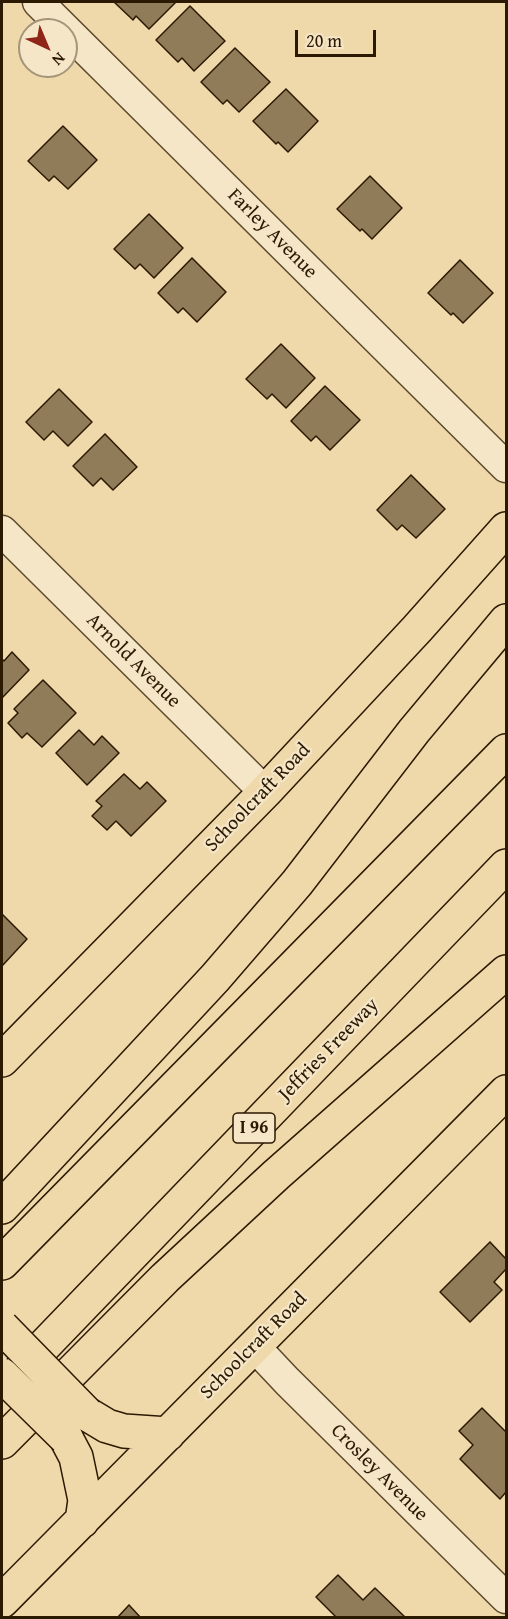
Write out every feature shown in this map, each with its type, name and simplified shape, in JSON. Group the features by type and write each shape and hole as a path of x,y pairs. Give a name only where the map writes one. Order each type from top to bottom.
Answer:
{"main road":[{"name":"Schoolcraft Road","path":"2,1060 265,792 507,529"},
{"path":"2,1207 215,978 282,900 414,731 507,621"},
{"path":"2,1263 507,751"},
{"name":"Jeffries Freeway","path":"2,1390 507,866"},
{"path":"2,1442 165,1278 276,1175 507,972"},
{"name":"Schoolcraft Road","path":"2,1601 507,1092"},
{"path":"2,1327 87,1414 107,1426 124,1431 168,1434"},
{"path":"2,1375 66,1438 76,1457 85,1500 82,1521"}],"street":[{"name":"Farley Avenue","path":"38,2 507,467"},
{"name":"Arnold Avenue","path":"2,531 265,792"},
{"name":"Crosley Avenue","path":"254,1346 295,1390 507,1598"}],"building":[{"path":"114,2 176,2 149,29 136,16 133,20"},
{"path":"190,6 225,41 194,71 182,58 178,62 156,40"},
{"path":"235,48 270,82 239,112 227,100 223,104 201,82"},
{"path":"286,89 318,121 288,152 278,142 276,144 253,121"},
{"path":"63,126 97,160 68,189 54,176 49,181 28,161"},
{"path":"370,176 402,208 372,239 337,209"},
{"path":"149,214 183,248 154,278 140,264 135,269 114,249"},
{"path":"192,258 226,292 197,322 183,308 178,313 158,293"},
{"path":"460,260 493,293 463,323 428,293"},
{"path":"281,344 315,378 286,408 272,394 267,399 246,379"},
{"path":"325,386 360,420 330,450 316,436 311,441 291,421"},
{"path":"59,389 92,422 68,446 53,431 44,440 26,422"},
{"path":"105,434 137,467 113,490 101,478 93,486 73,466"},
{"path":"411,475 445,509 416,538 402,525 397,530 377,510"},
{"path":"12,652 29,670 2,698 2,659 4,661"},
{"path":"43,680 76,713 42,747 27,733 22,738 8,723 18,713 14,709"},
{"path":"79,730 94,745 102,736 119,753 87,785 56,753"},
{"path":"124,774 140,789 147,782 166,801 131,836 116,821 107,830 92,816 102,806 96,801"},
{"path":"2,914 27,939 2,966"},
{"path":"490,1242 506,1259 506,1269 494,1282 502,1290 470,1322 440,1292"},
{"path":"482,1408 506,1432 506,1492 500,1499 460,1459 473,1445 459,1431"},
{"path":"338,1575 363,1600 375,1588 406,1618 337,1618 316,1597"},
{"path":"129,1605 141,1618 117,1618"}]}
